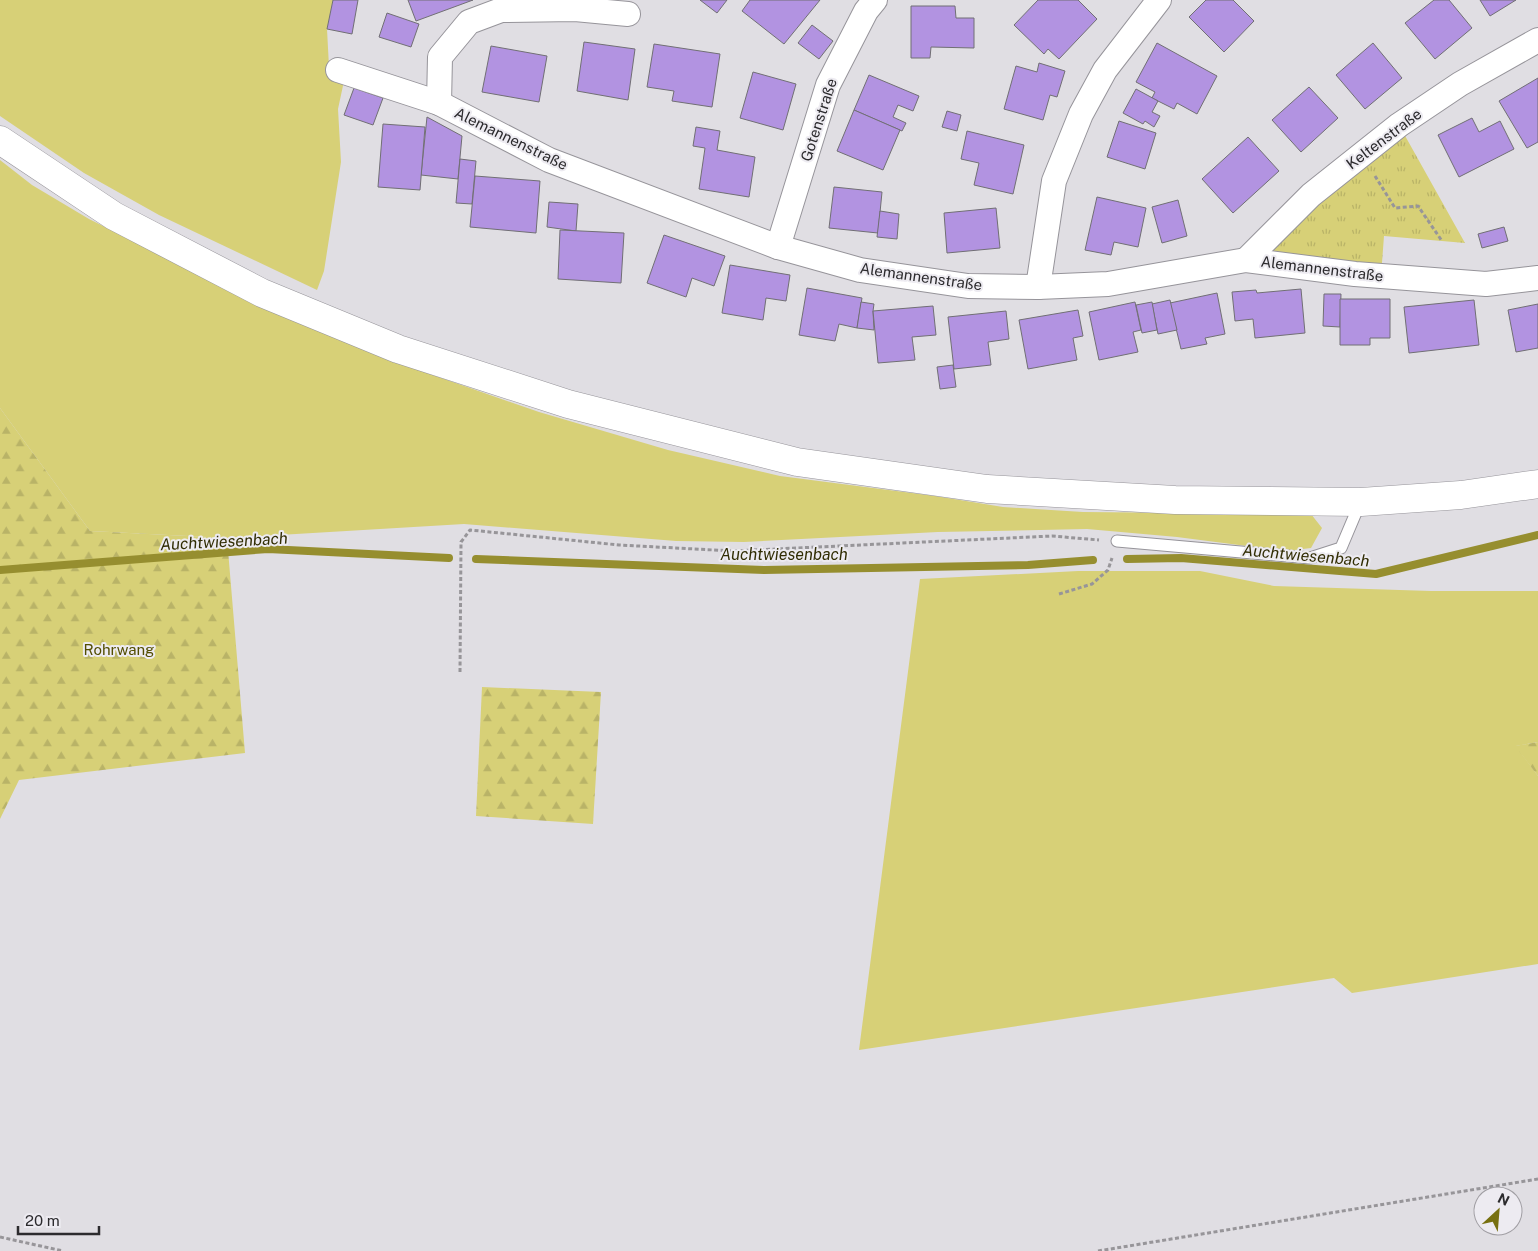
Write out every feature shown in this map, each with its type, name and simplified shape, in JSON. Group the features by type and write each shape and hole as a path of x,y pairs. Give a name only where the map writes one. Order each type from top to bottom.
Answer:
{"street":[{"name":"Gotenstraße","path":"778,247 828,85 866,11 875,0"},
{"path":"1038,287 1054,180 1081,114 1105,70 1159,0"},
{"path":"439,103 440,57 469,22 501,10 575,9 628,14"},
{"name":"Keltenstraße","path":"1246,260 1311,195 1400,125 1460,84 1538,40"},
{"name":"Alemannenstraße","path":"338,70 439,103 549,160 778,247 860,270 968,286 1038,287 1108,284 1246,260 1355,274 1486,284 1538,278"},
{"path":"0,140 114,216 262,293 398,349 568,404 797,462 987,489 1175,500 1361,502 1461,495 1538,484"}],"lane":[{"path":"1117,541 1310,558 1341,548 1361,502"}],"path":[{"path":"1362,154 1394,208 1418,206 1442,241"},
{"path":"460,672 461,542 470,530 619,545 733,551 1052,536 1117,541 1108,570 1092,584 1059,594"},
{"path":"1098,1251 1538,1179"},
{"path":"0,1237 63,1251"}],"green space":[{"path":"0,0 333,0 327,29 329,67 344,81 338,109 341,162 324,271 317,290 159,215 84,173 0,116"},
{"path":"1399,125 1465,243 1384,236 1381,276 1246,260"},
{"path":"0,160 32,185 89,219 268,308 410,367 539,412 668,450 780,476 935,496 1003,507 1083,512 1311,514 1322,528 1311,548 1286,551 1177,537 1087,529 938,532 744,542 676,541 464,524 227,538 90,531 0,408"},
{"name":"Rohrwang","path":"0,408 90,531 227,538 245,753 19,780 0,819"},
{"path":"1078,571 1200,571 1274,586 1431,591 1538,591 1538,742 1516,746 1538,776 1538,964 1352,993 1334,978 859,1050 920,579"},
{"path":"482,687 601,692 593,824 476,816"},
{"path":"1538,742 1538,776 1515,746"}],"building":[{"path":"333,0 358,0 352,34 327,29"},
{"path":"408,0 473,0 416,21"},
{"path":"700,0 727,0 717,13"},
{"path":"750,0 820,0 784,44 742,11"},
{"path":"1038,0 1078,0 1097,19 1059,59 1048,49 1044,54 1014,25"},
{"path":"1206,0 1233,0 1254,21 1224,52 1189,17"},
{"path":"1434,0 1449,0 1472,28 1435,59 1405,23"},
{"path":"1480,0 1516,0 1490,16"},
{"path":"911,6 955,6 956,18 974,18 974,48 931,47 930,58 911,58"},
{"path":"387,13 419,24 411,47 379,37"},
{"path":"812,25 833,41 819,59 798,43"},
{"path":"584,42 635,49 628,100 577,91"},
{"path":"1157,43 1217,76 1197,114 1177,103 1174,109 1152,98 1155,92 1136,82"},
{"path":"1373,43 1402,78 1365,109 1336,75"},
{"path":"654,44 720,54 712,107 672,101 674,91 647,87"},
{"path":"491,46 547,56 539,102 482,92"},
{"path":"1039,63 1065,71 1057,97 1050,95 1043,120 1004,109 1016,66 1037,72"},
{"path":"753,72 796,84 783,130 740,118"},
{"path":"869,75 919,96 913,111 898,105 893,117 906,123 902,131 854,110"},
{"path":"1538,78 1538,142 1527,148 1499,101"},
{"path":"1309,87 1338,118 1301,152 1272,120"},
{"path":"354,88 383,98 373,125 344,115"},
{"path":"1136,89 1158,101 1152,112 1160,116 1154,127 1145,121 1143,124 1123,113"},
{"path":"854,110 900,130 883,170 837,151"},
{"path":"947,111 961,115 957,131 942,127"},
{"path":"427,117 462,136 458,179 421,175"},
{"path":"1472,118 1479,132 1500,121 1514,149 1459,177 1438,135"},
{"path":"1119,121 1156,133 1145,169 1107,157"},
{"path":"383,124 425,127 420,190 378,187"},
{"path":"696,127 720,131 717,150 755,157 749,197 699,189 705,148 693,146"},
{"path":"967,131 1024,145 1013,194 974,185 979,163 961,159"},
{"path":"1248,137 1279,171 1233,213 1202,179"},
{"path":"460,159 476,161 472,204 456,203"},
{"path":"475,176 540,181 536,233 470,227"},
{"path":"834,187 882,192 878,233 829,228"},
{"path":"1097,197 1146,208 1138,247 1114,242 1111,255 1085,250"},
{"path":"1178,200 1187,236 1162,243 1152,207"},
{"path":"549,202 578,204 576,231 547,227"},
{"path":"996,208 1000,248 947,253 944,213"},
{"path":"880,211 899,214 897,239 877,237"},
{"path":"1504,227 1508,241 1482,248 1478,234"},
{"path":"560,230 624,233 621,283 558,279"},
{"path":"664,235 725,256 714,286 692,278 686,297 647,283"},
{"path":"730,265 790,275 786,301 766,298 763,320 722,313"},
{"path":"807,288 862,298 857,328 839,324 835,341 799,335"},
{"path":"1301,289 1305,333 1255,338 1253,319 1235,321 1232,292 1256,290 1257,293"},
{"path":"1217,293 1225,334 1205,338 1207,344 1181,349 1170,303"},
{"path":"1324,294 1341,294 1340,327 1323,326"},
{"path":"1340,299 1390,299 1390,338 1370,338 1370,345 1340,345"},
{"path":"1170,300 1177,330 1158,334 1152,304"},
{"path":"1474,300 1479,345 1409,353 1404,307"},
{"path":"861,302 874,304 874,330 857,328"},
{"path":"1135,302 1141,330 1133,332 1138,352 1099,360 1089,312"},
{"path":"1152,302 1157,330 1142,333 1136,305"},
{"path":"1538,304 1538,348 1516,352 1508,310"},
{"path":"933,306 936,335 912,337 915,360 878,363 873,311"},
{"path":"1078,310 1083,336 1073,338 1077,360 1028,369 1019,320"},
{"path":"1006,311 1009,339 988,342 991,365 954,369 948,317"},
{"path":"953,365 956,387 940,389 937,367"}],"waterway":[{"name":"Auchtwiesenbach","path":"1127,559 1181,558 1376,574 1538,535"},
{"name":"Auchtwiesenbach","path":"0,570 268,549 449,558"},
{"name":"Auchtwiesenbach","path":"476,559 764,570 1028,565 1093,560"}]}
